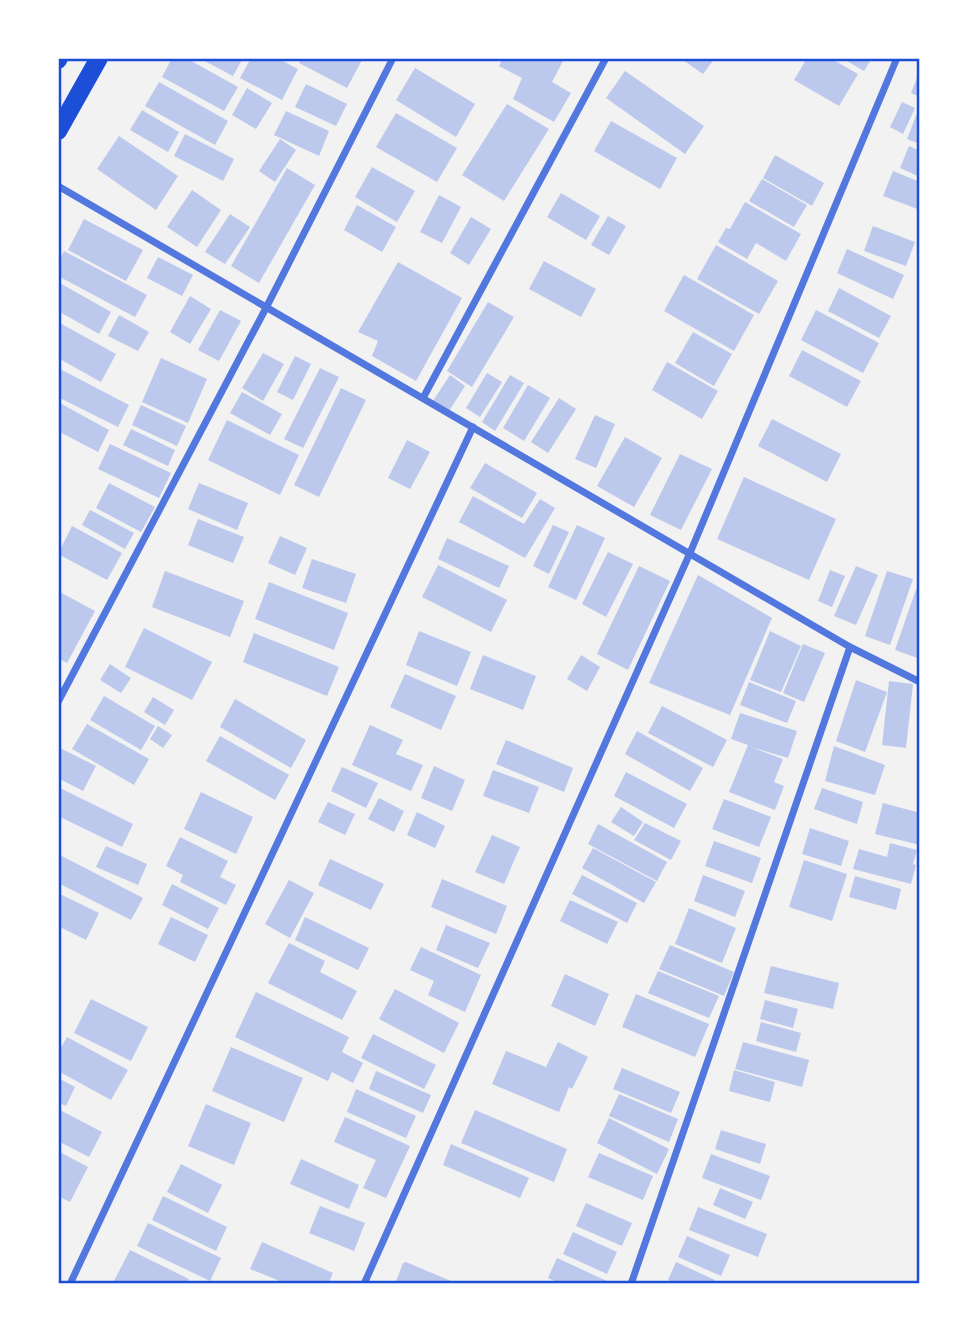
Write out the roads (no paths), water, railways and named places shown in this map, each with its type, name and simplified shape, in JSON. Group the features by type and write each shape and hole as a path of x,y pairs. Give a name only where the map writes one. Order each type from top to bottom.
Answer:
{"main road":[{"path":"58,131 99,58"}],"street":[{"path":"58,702 267,306 393,58"},
{"path":"423,398 606,58"},
{"path":"364,1284 690,553 897,58"},
{"path":"58,186 850,647 920,682"},
{"path":"70,1284 473,427"},
{"path":"631,1284 850,647"}]}
